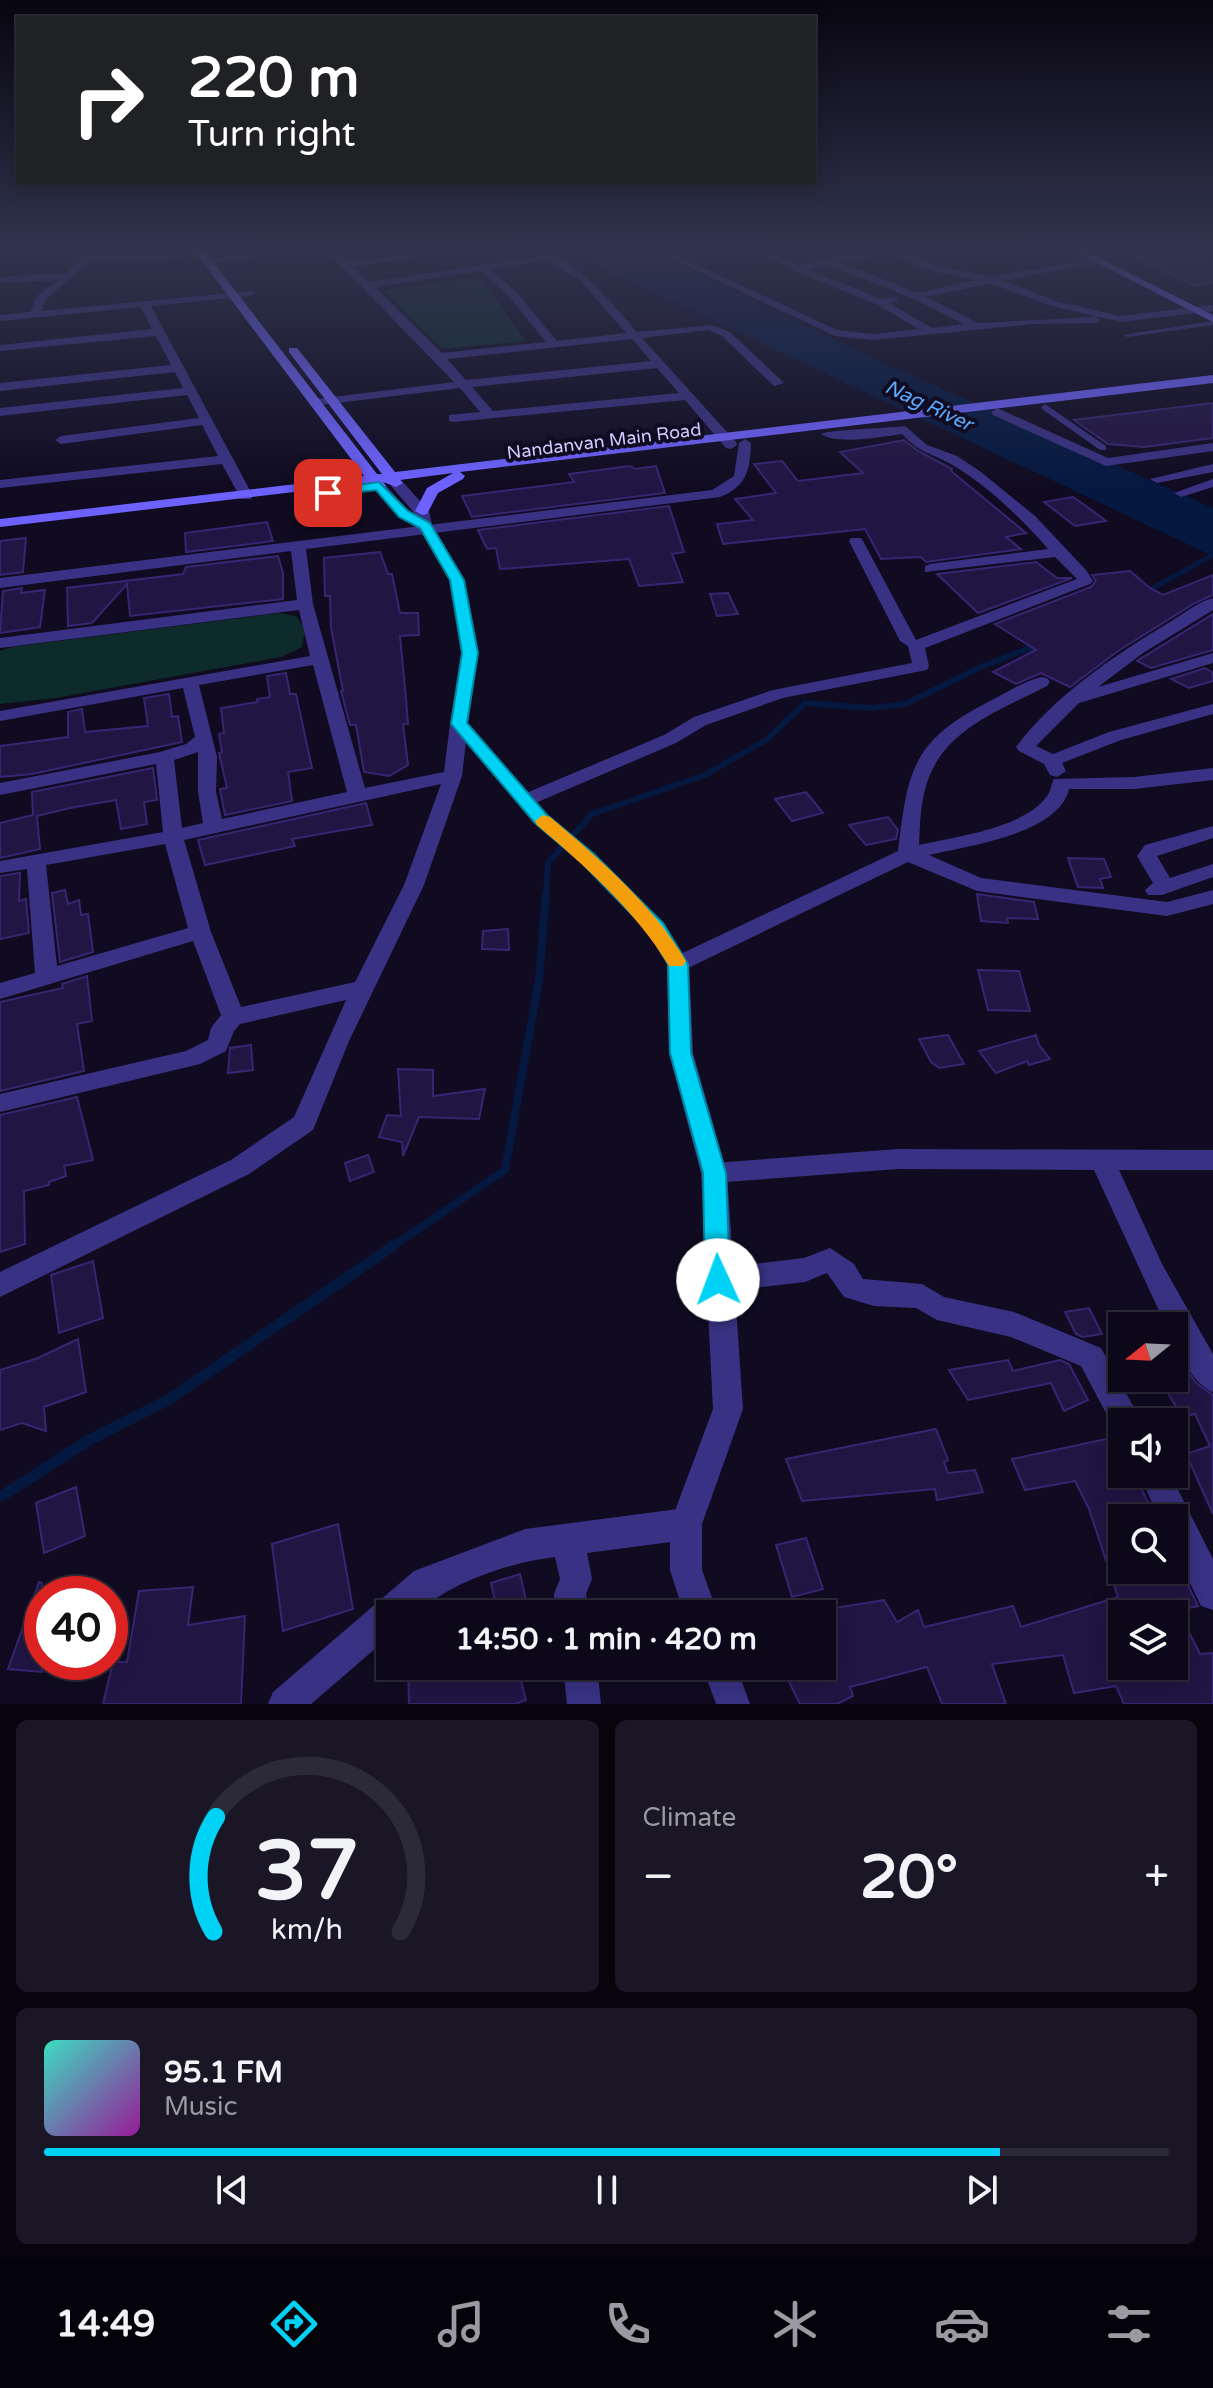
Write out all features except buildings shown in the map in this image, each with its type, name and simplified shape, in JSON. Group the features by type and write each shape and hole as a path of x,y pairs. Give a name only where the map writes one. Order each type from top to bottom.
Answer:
{"main road":[{"path":"259,329 352,451 385,481"},
{"path":"286,341 332,401 385,481"},
{"path":"999,409 1213,379"},
{"name":"Nandanvan Main Road","path":"0,531 252,503 385,481 458,476 734,442 827,434 999,409 1045,407 1213,388"},
{"path":"0,523 910,420"},
{"path":"289,490 331,476 346,466 352,451"},
{"path":"425,522 432,491 458,476"}],"street":[{"path":"158,329 246,496"},
{"path":"411,329 489,414"},
{"path":"541,329 554,344"},
{"path":"0,583 298,547 425,522 715,494 735,487 744,472 734,442 687,396 628,329"},
{"path":"439,357 696,329"},
{"path":"713,329 726,334 778,383"},
{"path":"825,329 835,333 873,337 953,329"},
{"path":"926,329 930,331"},
{"path":"0,348 160,332"},
{"path":"316,403 659,364"},
{"path":"0,387 179,368"},
{"path":"0,412 192,391"},
{"path":"453,418 687,396"},
{"path":"999,409 1106,462 1213,447"},
{"path":"61,440 207,421"},
{"path":"526,800 670,739 711,717 779,694 921,666 916,646 1085,581 1030,519 952,459 922,448 905,430 867,435 827,434"},
{"path":"0,484 228,459"},
{"path":"1157,479 1213,468"},
{"path":"0,1285 240,1167 304,1123 337,1041 414,885 453,776 470,653 457,580 425,522 403,514 385,481"},
{"path":"1181,493 1213,483"},
{"path":"856,541 908,641"},
{"path":"298,547 305,604 348,769 358,795"},
{"path":"930,569 1058,552"},
{"path":"678,964 908,854 1012,829 1042,812 1058,796 1061,783 1052,761 1025,747 1050,718 1071,700 1165,631 1213,603"},
{"path":"0,643 305,604"},
{"path":"1071,700 1213,658"},
{"path":"0,716 319,659"},
{"path":"190,682 208,757 207,792 214,827"},
{"path":"908,854 916,786 931,748 969,719 1041,682"},
{"path":"1052,761 1115,736 1213,709"},
{"path":"459,724 541,819 587,858 656,928 678,964 681,1053 714,1173 728,1409 686,1524 686,1570 696,1600"},
{"path":"0,789 164,757 192,748 204,738"},
{"path":"164,757 173,836 200,932 233,1017"},
{"path":"1061,783 1134,783 1213,774"},
{"path":"0,867 173,836 453,776"},
{"path":"1165,886 1150,867 1147,856 1152,849 1213,832"},
{"path":"908,854 977,884 1167,909 1213,897"},
{"path":"36,861 47,978"},
{"path":"1121,902 1213,870"},
{"path":"0,991 200,932"},
{"path":"0,1103 192,1058 218,1045 223,1028 233,1017 252,1010 363,988"},
{"path":"714,1173 898,1159 1213,1160"},
{"path":"1102,1159 1127,1217 1197,1355 1213,1379"},
{"path":"718,1280 805,1270 830,1260 844,1272 854,1289 874,1294 922,1296 937,1308 1014,1325 1091,1357 1120,1408"},
{"path":"1161,1488 1213,1594"},
{"path":"285,1704 426,1583 525,1545 686,1524"},
{"path":"568,1540 576,1579 571,1600"},
{"path":"581,1680 584,1704"},
{"path":"724,1680 733,1704"}],"lane":[{"path":"1127,335 1152,329"},
{"path":"1045,407 1103,448"}],"green space":[{"path":"422,329 517,329 526,341 442,349"},
{"path":"280,613 296,616 305,629 302,647 281,657 56,698 0,704 0,651 11,647"}],"water":[{"name":"Nag River","path":"730,329 811,329 1213,508 1213,556"}],"waterway":[{"path":"1144,593 1213,555"},
{"path":"546,895 548,863 592,814 705,775 766,740 805,703 871,708 905,704 981,667 1040,644"},
{"path":"390,1248 505,1170 539,980 546,893"},
{"path":"0,1497 89,1440 168,1400 393,1246"}],"slow traffic":[{"path":"543,821 587,858 656,928 676,961"}],"route":[{"path":"328,493 379,486 403,514 425,525 457,580 470,653 459,724 541,819 587,858 656,928 678,964 681,1053 714,1173 718,1280"}]}
